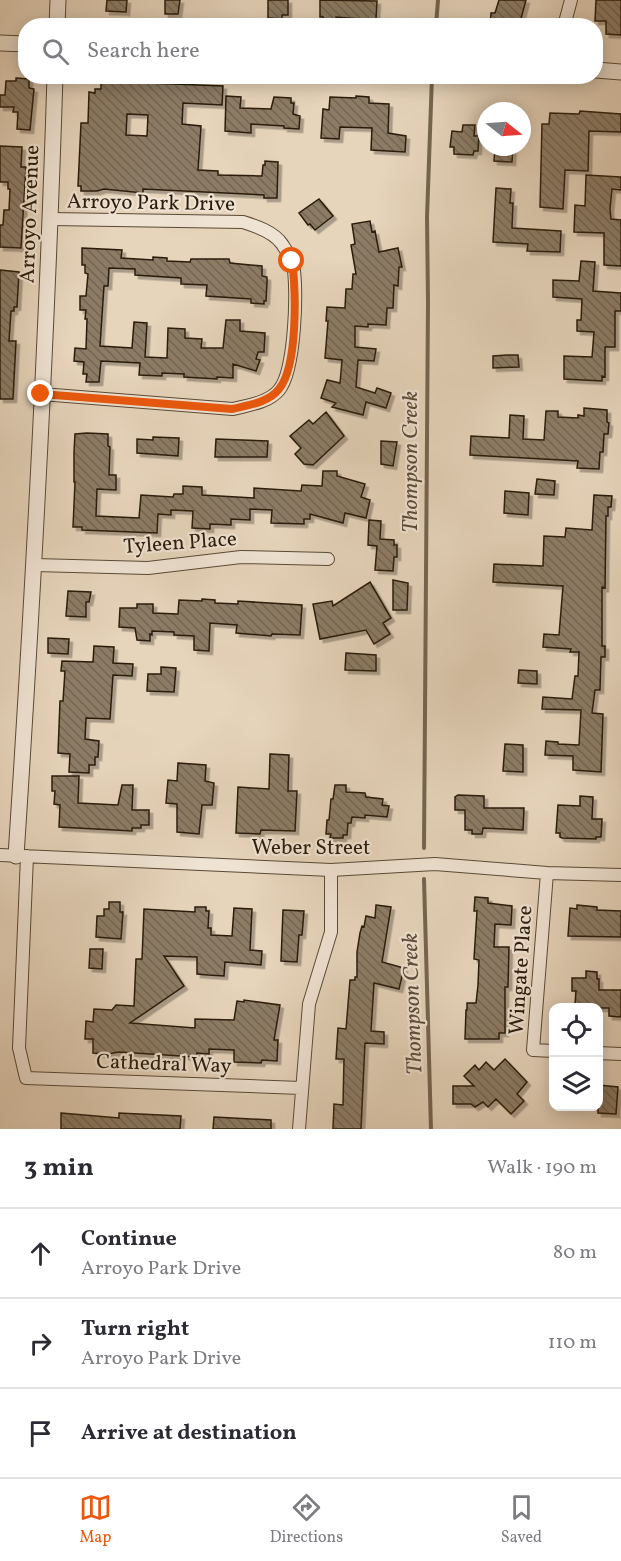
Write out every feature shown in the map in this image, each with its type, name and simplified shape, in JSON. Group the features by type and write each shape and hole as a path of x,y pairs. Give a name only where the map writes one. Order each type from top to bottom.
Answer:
{"street":[{"path":"57,18 58,0"},
{"path":"566,18 571,0"},
{"path":"0,43 18,44"},
{"path":"603,71 621,72"},
{"name":"Arroyo Avenue","path":"22,856 41,394 51,219 55,84"},
{"name":"Arroyo Park Drive","path":"41,394 232,409 261,402 279,390 285,376 291,357 293,326 295,284 292,261 281,241 261,228 243,222 51,219"},
{"name":"Tyleen Place","path":"35,565 148,568 241,556 328,559"},
{"name":"Weber Street","path":"0,855 331,870 435,864 547,873 621,875"},
{"name":"Cathedral Way","path":"22,856 20,1048 26,1078 301,1088"},
{"path":"299,1129 309,1004 331,932 331,870"},
{"name":"Wingate Place","path":"547,873 533,1050 549,1051"},
{"path":"603,1053 621,1054"}],"building":[{"path":"107,0 127,0 126,12 106,11"},
{"path":"165,0 180,0 178,14 165,14"},
{"path":"268,0 288,0 288,15 282,15 282,18 268,18"},
{"path":"320,0 377,1 376,18 320,17"},
{"path":"499,0 526,0 521,18 491,18 491,13 495,13"},
{"path":"596,0 621,0 621,35 606,34 606,21 603,21 603,18 595,18"},
{"path":"18,78 18,84 29,84 29,88 34,89 30,130 17,129 18,112 13,112 14,107 0,107 0,95 5,95 6,81 16,81"},
{"path":"101,84 223,86 222,105 183,103 182,124 201,126 198,170 218,171 218,175 262,176 265,161 278,162 277,198 264,198 264,195 143,189 143,193 104,189 81,191 81,186 78,186 81,123 88,123 89,92 95,93 95,89 101,89","holes":["127,114 148,115 147,136 126,135"]},
{"path":"226,96 241,97 240,108 271,109 274,97 291,98 291,103 294,103 293,114 300,116 299,129 251,124 251,133 225,131"},
{"path":"356,96 369,97 369,103 389,104 388,133 406,136 405,152 371,150 372,128 340,127 339,139 321,138 323,109 329,110 330,97 356,98"},
{"path":"580,111 621,114 621,132 589,131 588,171 565,170 563,209 540,207 542,124 549,124 550,113 579,114"},
{"path":"463,125 475,125 474,136 477,136 477,151 474,151 473,155 454,154 454,147 450,147 452,131 462,132"},
{"path":"0,146 22,147 21,167 26,167 21,248 0,247 0,225 3,225 4,210 9,210 10,189 8,189 8,182 0,182"},
{"path":"494,156 512,156 512,162 494,161"},
{"path":"586,175 621,177 621,190 612,189 610,209 611,219 621,220 621,266 604,265 604,233 574,232 575,205 585,206"},
{"path":"496,188 511,189 512,228 561,231 560,252 527,251 528,244 493,242"},
{"path":"319,199 333,216 315,230 299,213"},
{"path":"370,221 372,232 375,231 379,252 398,248 402,267 399,267 398,286 394,285 393,308 387,308 386,325 355,326 355,347 376,349 374,361 358,360 356,387 375,393 377,388 391,393 386,408 366,402 363,415 332,407 336,403 321,398 327,380 340,383 342,360 325,358 327,307 345,308 346,289 352,289 353,274 356,274 351,245 355,244 352,224"},
{"path":"82,248 122,250 121,258 153,260 153,257 167,258 167,261 190,262 191,259 229,259 230,263 262,266 262,276 267,277 264,304 251,303 251,299 206,296 207,285 181,284 181,278 135,275 135,269 109,268 108,286 104,286 100,346 132,348 134,322 147,323 145,357 167,358 168,328 185,329 185,338 202,339 201,348 223,348 226,320 240,320 240,331 265,333 264,352 258,352 256,359 260,360 256,371 233,364 233,378 184,377 184,374 162,373 162,376 139,375 140,363 101,361 99,382 86,382 87,374 83,374 84,362 74,361 75,348 86,349 86,310 80,310 80,296 86,296 88,274 85,273 85,265 82,265"},
{"path":"581,261 595,262 593,291 621,293 621,311 615,311 615,347 605,347 605,377 602,376 602,381 564,379 564,356 592,357 594,332 577,331 577,320 581,320 582,299 553,297 553,280 579,281"},
{"path":"0,270 19,272 17,307 11,311 9,341 16,341 13,399 0,399"},
{"path":"518,355 519,367 493,368 493,356"},
{"path":"584,408 607,410 608,434 604,434 599,469 577,468 578,461 470,455 471,436 509,438 510,415 524,416 523,439 544,440 546,411 558,411 558,417 578,418 578,415 584,416"},
{"path":"326,412 344,436 313,465 304,464 295,454 301,448 290,436 309,420 313,424"},
{"path":"75,434 108,434 109,475 116,475 116,490 97,489 96,516 139,518 141,495 173,497 174,494 183,494 183,486 202,487 202,495 254,498 254,488 301,491 302,485 322,486 323,471 337,471 337,476 365,484 361,497 370,500 366,518 345,513 343,523 310,514 310,519 304,519 304,524 271,523 272,510 250,509 250,520 231,519 231,525 210,524 210,529 192,528 193,511 171,510 171,515 158,514 157,533 82,530 82,527 73,527 74,452"},
{"path":"153,437 179,438 178,456 137,453 137,439 153,440"},
{"path":"216,439 268,441 267,457 215,457"},
{"path":"381,441 397,442 393,466 381,464"},
{"path":"537,479 555,481 554,495 535,494"},
{"path":"505,491 529,493 528,515 504,513"},
{"path":"594,495 612,496 611,507 608,507 608,516 606,516 605,588 602,587 602,646 605,646 605,657 601,657 600,690 595,690 592,713 603,714 601,772 573,770 573,756 545,755 546,741 579,745 581,710 542,709 543,697 572,699 575,676 578,676 579,652 570,652 571,649 543,647 544,634 559,635 563,586 493,582 494,564 543,566 544,536 565,537 566,528 592,530"},
{"path":"369,520 381,521 380,539 394,540 394,545 397,545 397,557 394,557 393,571 375,570 377,546 368,545"},
{"path":"393,580 408,583 407,610 393,610"},
{"path":"370,582 391,618 383,623 390,634 374,644 366,630 320,639 313,604 332,601 333,606"},
{"path":"68,591 91,592 89,602 86,602 86,617 66,616"},
{"path":"202,599 215,600 215,603 238,604 238,601 302,605 300,635 272,634 271,636 236,633 237,625 210,623 209,651 194,650 194,636 152,631 150,641 137,640 135,628 119,627 120,608 137,608 137,604 153,604 153,613 178,614 179,600 202,601"},
{"path":"48,638 69,639 68,654 48,653"},
{"path":"94,646 114,647 113,663 133,664 132,676 113,675 110,719 86,718 85,739 99,741 95,765 89,765 89,773 69,772 70,754 58,753 60,701 63,701 65,671 61,671 62,661 93,662"},
{"path":"346,653 376,655 376,671 345,670"},
{"path":"161,667 176,668 174,692 147,691 148,674 161,674"},
{"path":"519,670 537,671 537,684 518,683"},
{"path":"505,744 523,745 523,772 503,771"},
{"path":"270,754 289,755 288,791 297,791 295,831 261,830 260,834 236,833 238,787 269,789"},
{"path":"178,763 206,765 205,781 214,783 212,805 202,805 199,834 177,832 177,804 166,803 168,780 177,781"},
{"path":"52,776 79,776 78,803 118,805 122,785 133,785 132,810 149,810 149,825 132,828 132,831 59,827 60,805 54,804 55,791 52,791"},
{"path":"335,785 346,785 346,792 365,793 366,797 383,799 382,805 389,806 387,817 365,815 365,818 352,817 351,823 348,823 347,835 343,835 343,838 330,838 331,834 326,834 327,820 329,820"},
{"path":"458,795 484,796 484,808 524,808 523,830 483,828 482,834 472,834 472,830 465,830 465,810 455,810 455,797"},
{"path":"580,796 593,797 592,819 602,819 601,837 596,837 596,839 562,838 560,833 556,833 558,805 580,806"},
{"path":"475,897 488,898 488,903 512,906 511,925 495,924 494,947 509,947 508,987 505,987 505,1033 499,1033 499,1039 465,1039 467,1003 476,1003 478,985 479,960 474,959 477,911 474,911"},
{"path":"109,902 120,902 120,912 123,912 121,939 96,937 97,916 104,916 104,909 109,909"},
{"path":"376,905 391,907 382,962 404,968 399,989 374,983 371,1031 384,1032 384,1044 365,1043 361,1129 333,1129 334,1104 343,1105 344,1059 336,1059 338,1028 346,1029 350,980 355,980 357,977 360,933 366,916 375,918"},
{"path":"577,905 597,907 597,910 621,911 621,937 568,936 570,908 577,909"},
{"path":"195,907 206,907 206,911 209,911 208,928 211,928 211,935 232,936 234,908 252,909 250,950 262,951 261,965 225,962 224,976 197,974 197,957 164,956 184,986 130,1023 195,1028 195,1019 234,1020 237,1001 280,1005 274,1040 278,1040 277,1061 234,1062 234,1050 209,1049 209,1054 197,1053 196,1057 119,1052 93,1053 93,1039 85,1039 86,1021 93,1022 94,1009 112,1010 116,1005 134,1006 136,959 142,959 144,909 195,912"},
{"path":"283,910 304,911 297,962 281,961"},
{"path":"90,949 103,949 102,969 89,968"},
{"path":"586,971 597,972 599,990 621,990 621,1017 609,1016 609,1008 603,1008 603,1003 575,1003 576,991 572,991 572,978 586,978"},
{"path":"505,1059 527,1082 517,1094 524,1101 511,1114 496,1099 488,1107 483,1102 475,1107 471,1104 453,1104 453,1086 474,1086 464,1076 475,1065 479,1070 486,1062 494,1070"},
{"path":"603,1086 618,1087 616,1114 598,1113 598,1111 603,1111"},
{"path":"61,1113 119,1118 119,1113 181,1116 180,1129 61,1129"},
{"path":"214,1117 271,1120 271,1129 213,1129"}],"waterway":[{"name":"Thompson Creek","path":"437,18 438,0"},
{"name":"Thompson Creek","path":"424,848 427,217 432,84"},
{"name":"Thompson Creek","path":"424,879 431,1129"}],"route":[{"path":"41,394 232,409 261,402 279,390 291,357 295,284 292,261"}]}
